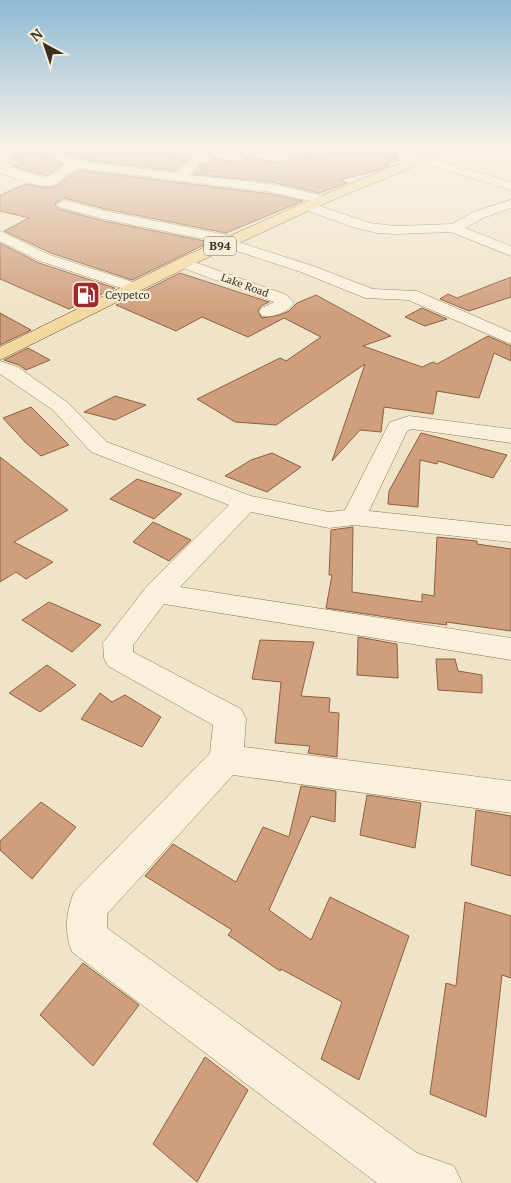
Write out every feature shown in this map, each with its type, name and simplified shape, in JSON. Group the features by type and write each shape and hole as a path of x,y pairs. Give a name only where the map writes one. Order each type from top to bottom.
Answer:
{"main road":[{"name":"B94","path":"0,354 133,287 185,255 206,252 315,203"}],"street":[{"path":"64,204 104,215 229,242 371,294 411,296 511,339"},
{"path":"454,228 478,215 511,204"},
{"path":"308,206 370,227 388,230 444,226 454,228 511,251"},
{"path":"101,227 149,238"},
{"path":"0,235 45,258 133,287"},
{"name":"Lake Road","path":"185,255 286,303 268,312"},
{"path":"0,367 11,371 60,406 99,447 246,503 329,520 354,516 511,534"},
{"path":"354,516 398,426 409,422 511,436"},
{"path":"246,503 157,593 118,643 119,658 230,719 226,759 88,906 86,938 406,1175 437,1183"},
{"path":"157,593 511,649"},
{"path":"226,759 511,797"}],"building":[{"path":"0,203 56,203 59,209 104,221 210,242 132,280 51,253 4,231 29,218 0,211"},
{"path":"83,203 298,203 226,233"},
{"path":"0,243 39,263 115,288 69,309 0,279"},
{"path":"180,273 269,302 261,306 258,311 262,318 280,315 289,311 297,303 316,295 391,336 363,346 422,367 433,362 437,364 488,336 511,346 511,361 494,353 479,398 437,391 433,414 384,407 381,432 360,430 332,461 365,364 276,425 235,422 197,399 280,358 286,361 321,337 284,318 248,337 202,317 176,331 116,305"},
{"path":"511,277 511,297 469,311 440,299 448,294 457,298"},
{"path":"422,308 447,319 425,326 405,317"},
{"path":"0,313 31,330 0,345"},
{"path":"28,348 50,360 26,370 19,365 4,360"},
{"path":"115,396 146,405 115,420 84,412"},
{"path":"31,407 69,445 41,456 3,418"},
{"path":"421,433 507,455 493,478 438,461 437,464 420,460 418,507 388,504 389,491"},
{"path":"272,453 301,467 267,492 225,476 251,460"},
{"path":"0,457 68,510 14,542 53,562 26,579 16,572 0,582"},
{"path":"137,479 182,494 154,519 110,499"},
{"path":"153,522 191,540 169,561 133,542"},
{"path":"353,527 352,592 422,602 422,594 434,596 437,537 477,541 477,544 511,549 511,631 446,622 447,625 413,621 326,608 332,575 329,575 331,530"},
{"path":"49,602 101,625 72,652 22,620"},
{"path":"358,637 397,644 398,678 357,675"},
{"path":"260,640 314,642 301,696 330,698 329,712 339,713 337,757 308,753 310,746 275,743 281,682 252,679"},
{"path":"436,659 455,659 458,671 482,675 482,693 438,690"},
{"path":"47,665 76,685 40,712 9,693"},
{"path":"100,693 112,702 125,695 161,717 142,747 81,719"},
{"path":"301,786 336,791 335,822 311,816 269,910 311,940 330,897 409,936 359,1080 321,1059 342,1002 281,969 280,971 228,935 232,930 145,876 173,844 236,882 263,827 289,837"},
{"path":"367,795 421,803 415,848 360,835"},
{"path":"41,802 76,827 32,879 0,850 0,841"},
{"path":"476,810 511,816 511,876 471,865"},
{"path":"465,902 511,916 511,978 502,975 486,1117 430,1094 446,983 456,986"},
{"path":"83,963 139,1005 93,1066 40,1015"},
{"path":"205,1057 248,1090 197,1182 153,1144"}],"place":[{"name":"Ceypetco","path":"86,295"}]}
